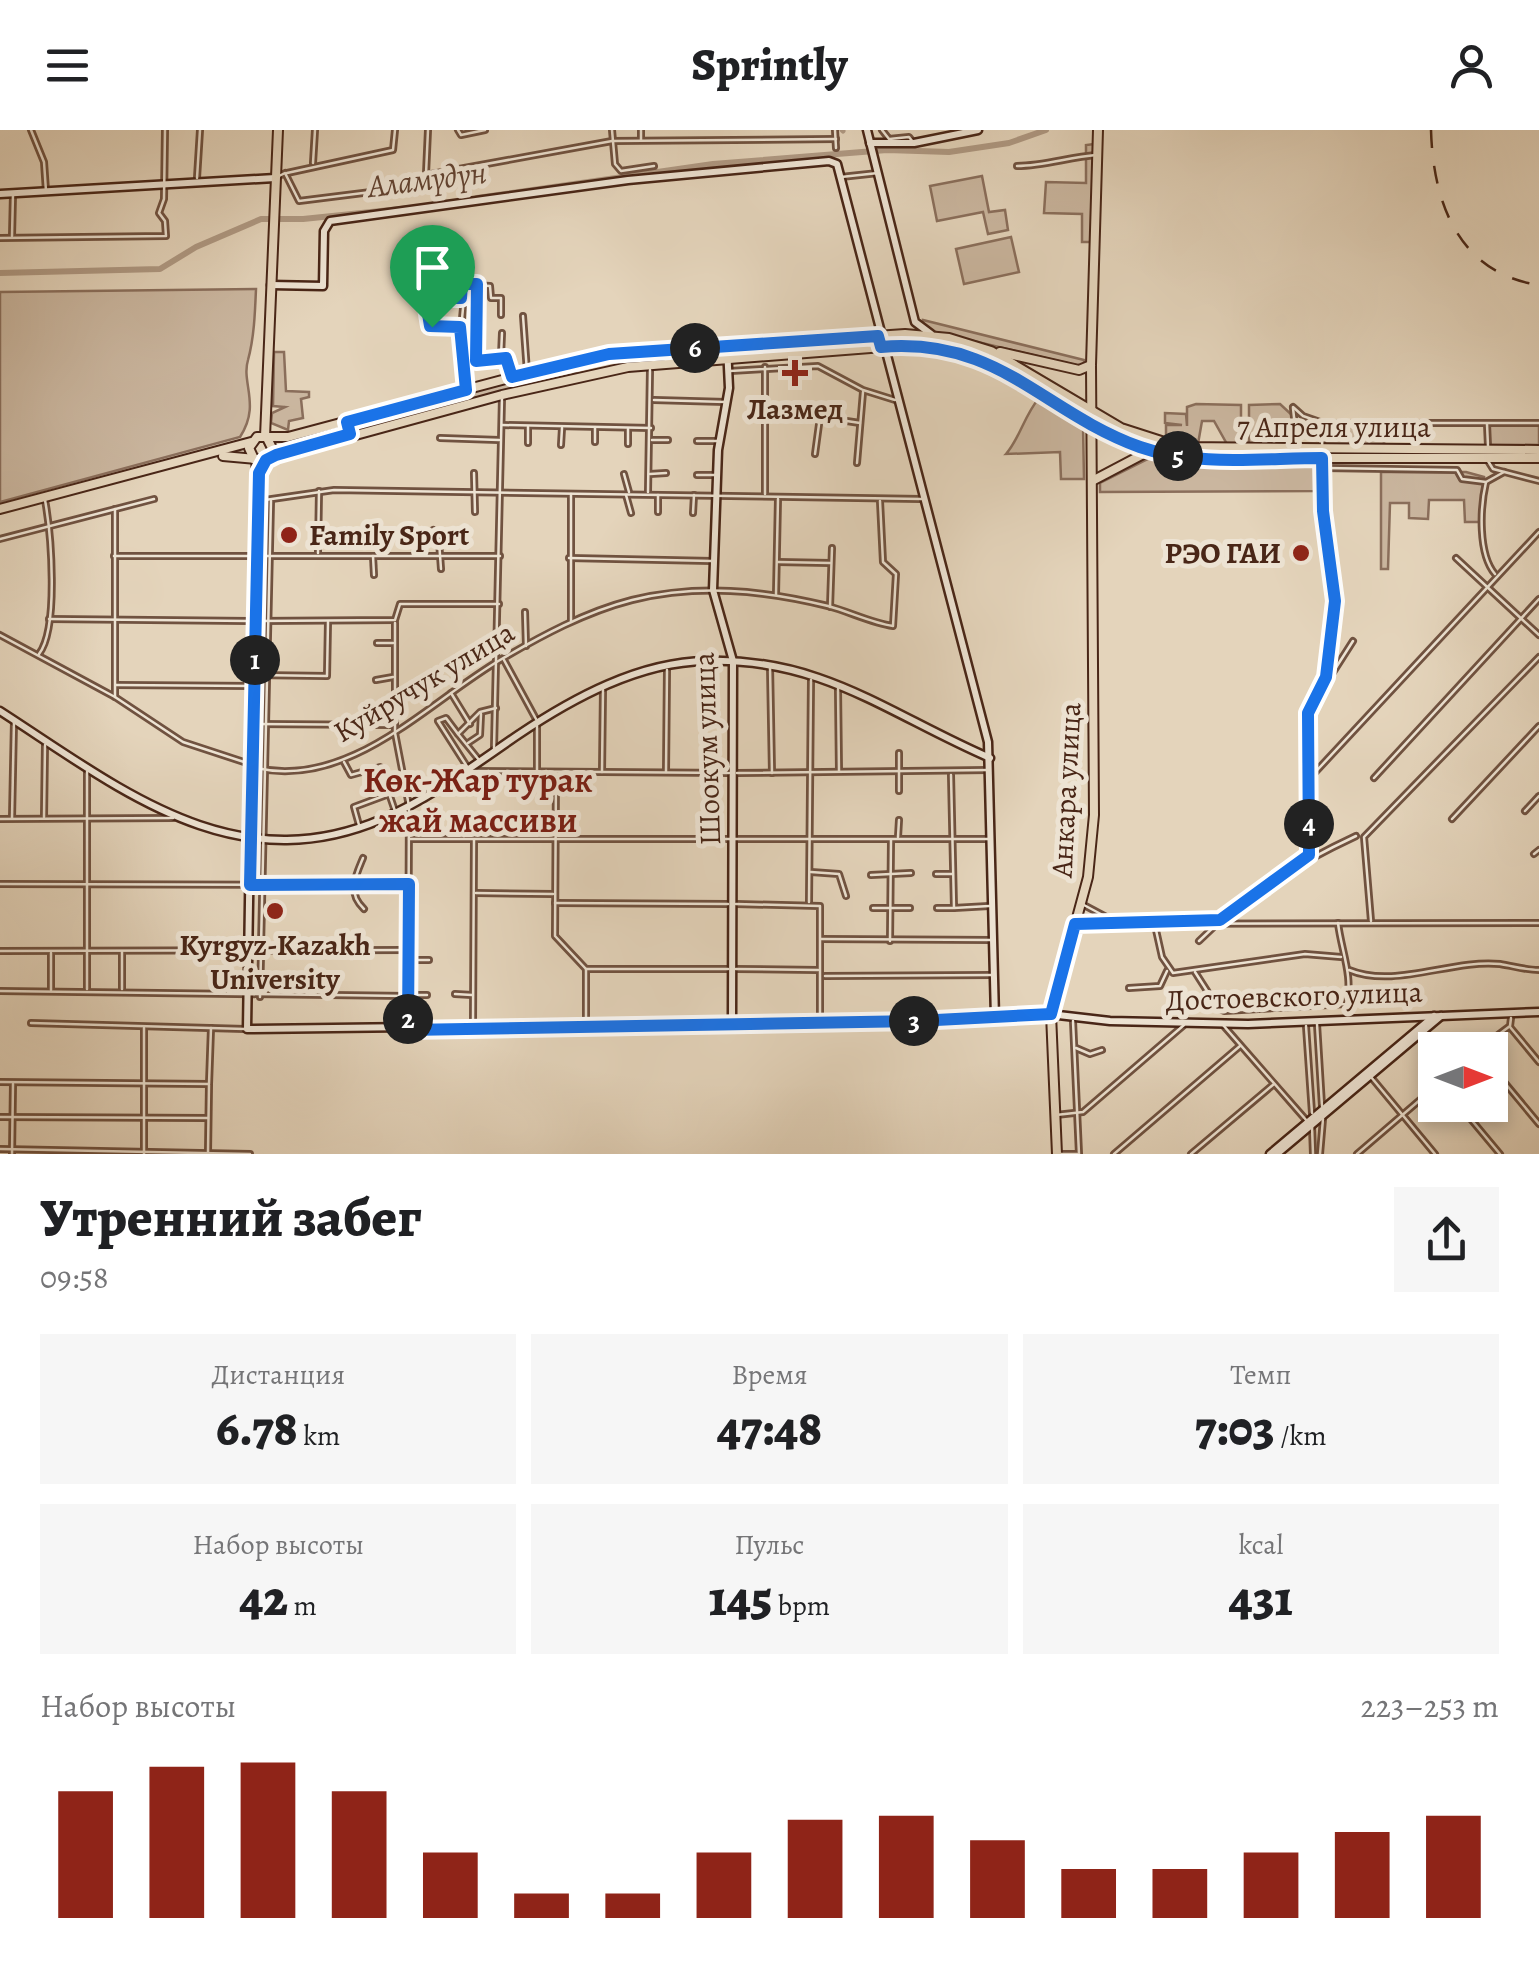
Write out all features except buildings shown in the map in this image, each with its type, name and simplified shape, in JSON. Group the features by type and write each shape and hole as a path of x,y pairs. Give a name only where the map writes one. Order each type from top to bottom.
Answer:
{"main road":[{"path":"263,413 249,452 261,460 273,450 266,438 263,413 278,130"},
{"name":"Анкара улица","path":"1058,1154 1051,1014 1082,904 1094,815 1091,365 1098,130"},
{"name":"7 Апреля улица","path":"266,438 284,438 609,354 905,334 937,336 991,351 1152,446 1300,450 1322,459 1539,450"},
{"name":"7 Апреля улица","path":"211,455 261,460 577,376 650,364 896,346 937,347 988,362 1092,423 1152,446 1199,458 1322,459 1488,450 1539,458"},
{"path":"988,362 991,351 1079,370 1091,365"},
{"path":"574,361 580,368 577,376"},
{"path":"263,413 268,428 284,438"},
{"path":"347,422 350,434"},
{"path":"252,440 266,438"},
{"name":"7 Апреля улица","path":"0,509 44,494 211,455 252,440"},
{"path":"1094,480 1152,446"}],"street":[{"path":"32,130 44,162 46,191"},
{"path":"0,238 166,236 166,221 159,213 164,186 165,130"},
{"path":"196,182 200,130"},
{"path":"313,166 315,130"},
{"path":"0,194 275,178 393,150 394,130"},
{"path":"285,173 299,201 419,186 426,176 428,130"},
{"path":"458,130 461,135 485,130"},
{"path":"612,130 615,164 621,171 654,166"},
{"path":"641,130 641,141"},
{"path":"835,130 836,148"},
{"path":"867,130 915,322 937,336"},
{"path":"882,130 889,139 910,138 914,143"},
{"path":"871,145 914,143 975,130"},
{"path":"426,176 612,140 836,139"},
{"path":"1018,166 1098,155"},
{"path":"270,286 323,286 324,231 330,221 628,180 825,161 837,164 844,177 878,336 982,710 990,758 995,1018"},
{"path":"844,177 880,173"},
{"path":"12,238 13,193"},
{"path":"466,266 460,327 466,390"},
{"path":"462,284 490,286 490,298 501,298 500,315"},
{"path":"476,361 477,284"},
{"path":"460,327 430,326 426,302 430,298 461,298"},
{"path":"523,316 527,373"},
{"path":"905,334 915,322"},
{"path":"502,333 501,356 512,377"},
{"name":"Шоокум улица","path":"726,346 729,371 716,475 713,590 733,661 732,1023"},
{"path":"461,363 501,356"},
{"path":"648,494 650,364"},
{"path":"765,495 766,366"},
{"path":"729,371 818,366 863,390 895,400"},
{"path":"858,463 863,390"},
{"path":"494,751 502,395"},
{"path":"651,400 727,402"},
{"path":"1300,450 1293,407 1302,416 1323,423 1539,423"},
{"path":"814,454 820,417 860,423"},
{"path":"1323,423 1322,459 1335,601 1326,677"},
{"path":"1487,423 1488,466 1539,481"},
{"path":"502,426 651,428"},
{"path":"528,426 528,444"},
{"path":"561,445 562,426"},
{"path":"595,442 596,427"},
{"path":"628,428 628,444"},
{"path":"440,438 502,440"},
{"path":"650,440 668,440"},
{"path":"697,440 720,442"},
{"path":"1322,459 1457,470 1462,479 1486,482 1504,472"},
{"path":"31,1023 246,1029 261,460"},
{"path":"474,473 474,512"},
{"path":"649,474 666,473"},
{"path":"624,474 630,514"},
{"path":"697,476 716,475"},
{"path":"1486,482 1486,563 1496,575"},
{"path":"258,501 319,490 922,499"},
{"path":"318,554 319,490"},
{"path":"571,492 571,622"},
{"path":"38,654 48,643 49,619 50,526 44,494"},
{"path":"658,494 658,512"},
{"path":"693,513 694,494"},
{"path":"776,594 778,497"},
{"path":"0,539 154,499"},
{"path":"261,947 271,499"},
{"name":"Куйручук улица","path":"0,635 115,697 183,742 248,761 252,768 264,770 342,760 395,733 498,661 571,622 633,600 713,590 776,594 893,626 896,574 883,562 880,501"},
{"path":"115,510 115,697"},
{"path":"433,530 441,569"},
{"path":"1308,780 1539,532"},
{"path":"830,607 832,548"},
{"path":"373,555 374,575"},
{"path":"114,556 500,556"},
{"path":"569,558 713,561"},
{"path":"1456,558 1539,635"},
{"path":"776,562 831,563"},
{"path":"1374,778 1539,598"},
{"path":"408,1030 409,806 394,726 395,620 400,604 499,604"},
{"path":"525,612 526,646"},
{"path":"49,619 395,620"},
{"path":"254,674 326,676 328,620"},
{"path":"1309,855 1308,713 1326,677 1354,642"},
{"path":"377,643 395,643"},
{"path":"1371,922 1364,837 1539,657"},
{"path":"504,658 537,722 538,774"},
{"path":"0,818 173,818 252,839 360,826 409,806 537,722 603,686 668,665 733,661 812,672 990,758"},
{"path":"770,664 772,773"},
{"path":"666,773 668,665"},
{"path":"810,903 812,672"},
{"path":"376,680 394,676"},
{"path":"838,683 839,773"},
{"path":"114,685 254,686"},
{"path":"602,774 603,686"},
{"path":"450,693 471,726"},
{"path":"372,707 373,725"},
{"path":"458,734 471,726 480,712 496,708"},
{"path":"0,711 173,818"},
{"path":"468,743 480,735 480,712"},
{"path":"467,770 438,721 446,718 479,762"},
{"path":"12,819 14,720"},
{"path":"254,724 394,726"},
{"path":"1452,819 1539,726"},
{"path":"44,819 45,739"},
{"path":"899,753 899,791"},
{"path":"342,760 350,774 378,766 396,812"},
{"path":"87,765 87,991"},
{"path":"467,770 538,774 951,774 990,770"},
{"path":"556,774 555,936 586,969 586,1026"},
{"path":"951,774 954,908"},
{"path":"360,826 354,808 390,794"},
{"path":"1525,811 1539,796"},
{"path":"898,820 898,838"},
{"path":"1199,941 1220,920 1309,855 1356,836"},
{"path":"890,940 891,838"},
{"path":"409,839 992,838"},
{"path":"473,1029 474,839"},
{"path":"1534,854 1539,850"},
{"path":"362,858 354,885 355,898 364,909"},
{"path":"810,872 839,874 846,896"},
{"path":"871,875 911,873"},
{"path":"936,874 954,874"},
{"path":"0,884 409,884"},
{"path":"474,893 555,894"},
{"path":"555,902 820,906 820,1022"},
{"path":"1082,904 1131,922"},
{"path":"937,908 992,906"},
{"path":"873,908 910,908"},
{"path":"1095,923 1097,912"},
{"path":"1075,924 1220,920 1539,922"},
{"path":"1129,988 1160,986 1167,970 1154,921"},
{"path":"1195,972 1218,1008 1232,1011 1346,1004 1348,970 1342,957 1338,922"},
{"path":"820,939 993,940"},
{"path":"51,950 51,991"},
{"path":"0,951 408,950"},
{"path":"122,951 122,992"},
{"path":"260,997 261,954"},
{"path":"1167,970 1195,972 1305,954 1342,957"},
{"path":"408,960 428,960"},
{"path":"1348,970 1394,975 1498,964 1539,970"},
{"path":"586,969 820,970"},
{"path":"822,976 994,976"},
{"path":"0,991 260,997 427,994"},
{"path":"455,994 474,995"},
{"name":"Достоевского улица","path":"1438,1017 1539,1012"},
{"name":"Достоевского улица","path":"246,1029 820,1022 995,1018 1026,1013 1222,1024 1424,1020"},
{"path":"1511,1013 1510,1026 1539,1062"},
{"path":"1058,1154 1078,1154 1073,1017"},
{"path":"1369,1074 1424,1020 1438,1017"},
{"path":"1270,1154 1438,1017"},
{"path":"1306,1022 1313,1154"},
{"path":"1317,1022 1323,1113 1320,1154"},
{"path":"1055,1114 1078,1115 1184,1030 1184,1023"},
{"path":"1222,1024 1311,1122"},
{"path":"1502,1032 1510,1026"},
{"path":"144,1027 144,1153"},
{"path":"208,1154 209,1028"},
{"path":"1307,1039 1317,1039"},
{"path":"1114,1154 1240,1046"},
{"path":"1075,1048 1090,1054 1102,1050"},
{"path":"1369,1074 1435,1154"},
{"path":"0,1082 209,1084"},
{"path":"12,1152 13,1083"},
{"path":"1192,1154 1275,1083"},
{"path":"1508,1087 1539,1124"},
{"path":"1357,1154 1418,1102"},
{"path":"0,1117 208,1118"},
{"path":"1277,1154 1311,1122"},
{"path":"1473,1122 1500,1154"},
{"path":"1365,1147 1371,1154"},
{"path":"0,1149 250,1154"}],"shaded area":[{"path":"1095,144 1092,242 1082,242 1082,214 1044,213 1046,182 1086,183 1086,145"},
{"path":"982,176 989,212 1005,210 1008,230 988,234 983,212 937,221 930,186"},
{"path":"1011,237 1019,272 964,284 956,249"},
{"path":"256,289 247,369 249,415 240,437 0,502 0,292"},
{"path":"923,320 1084,360 1084,367 923,329"},
{"path":"274,352 284,352 286,391 309,392 309,397 301,399 303,418 289,421 288,430 271,423 272,413 285,407 273,406"},
{"path":"573,369 576,374 351,430 352,424 540,373 549,375"},
{"path":"1039,398 1083,426 1084,479 1061,479 1060,452 1006,454"},
{"path":"1280,404 1293,416 1295,444 1249,445 1249,405"},
{"path":"1241,405 1241,445 1227,444 1214,421 1202,421 1198,444 1166,441 1166,425 1182,425 1165,423 1165,413 1186,414 1187,426 1187,407"},
{"path":"1539,423 1539,445 1489,445 1489,424"},
{"path":"1326,426 1384,428 1384,444 1323,446"},
{"path":"1154,456 1204,463 1316,462 1317,491 1100,492 1100,483"},
{"path":"1381,472 1466,472 1484,477 1481,522 1465,522 1464,500 1429,500 1428,519 1409,518 1409,503 1390,503 1388,569 1381,569"}],"waterway":[{"name":"Аламүдүн","path":"477,198 713,164 887,150 949,152 1009,143 1046,130"},
{"name":"Аламүдүн","path":"0,273 160,269 196,247 261,219 303,219 410,208"}],"railway":[{"path":"1431,130 1437,183 1455,230 1488,266 1511,278 1539,285"}],"place":[{"name":"Лазмед","path":"795,373"},
{"name":"Family Sport","path":"289,535"},
{"name":"РЭО ГАИ","path":"1301,553"},
{"name":"Kyrgyz-Kazakh University","path":"275,911"}],"district":[{"name":"Көк-Жар турак жай массиви","path":"478,800"}],"route":[{"path":"462,284 477,284 476,361 506,358 512,377 596,355 878,336 881,347 937,347 988,362 1112,435 1151,450 1199,458 1322,458 1323,511 1335,601 1326,677 1310,702 1308,713 1305,775 1309,855 1220,920 1075,924 1051,1014 965,1020 408,1030 409,884 250,885 259,473 266,460 276,455 350,434 347,422 466,390 460,327 432,327 428,324 428,299 461,298 462,284"}]}
